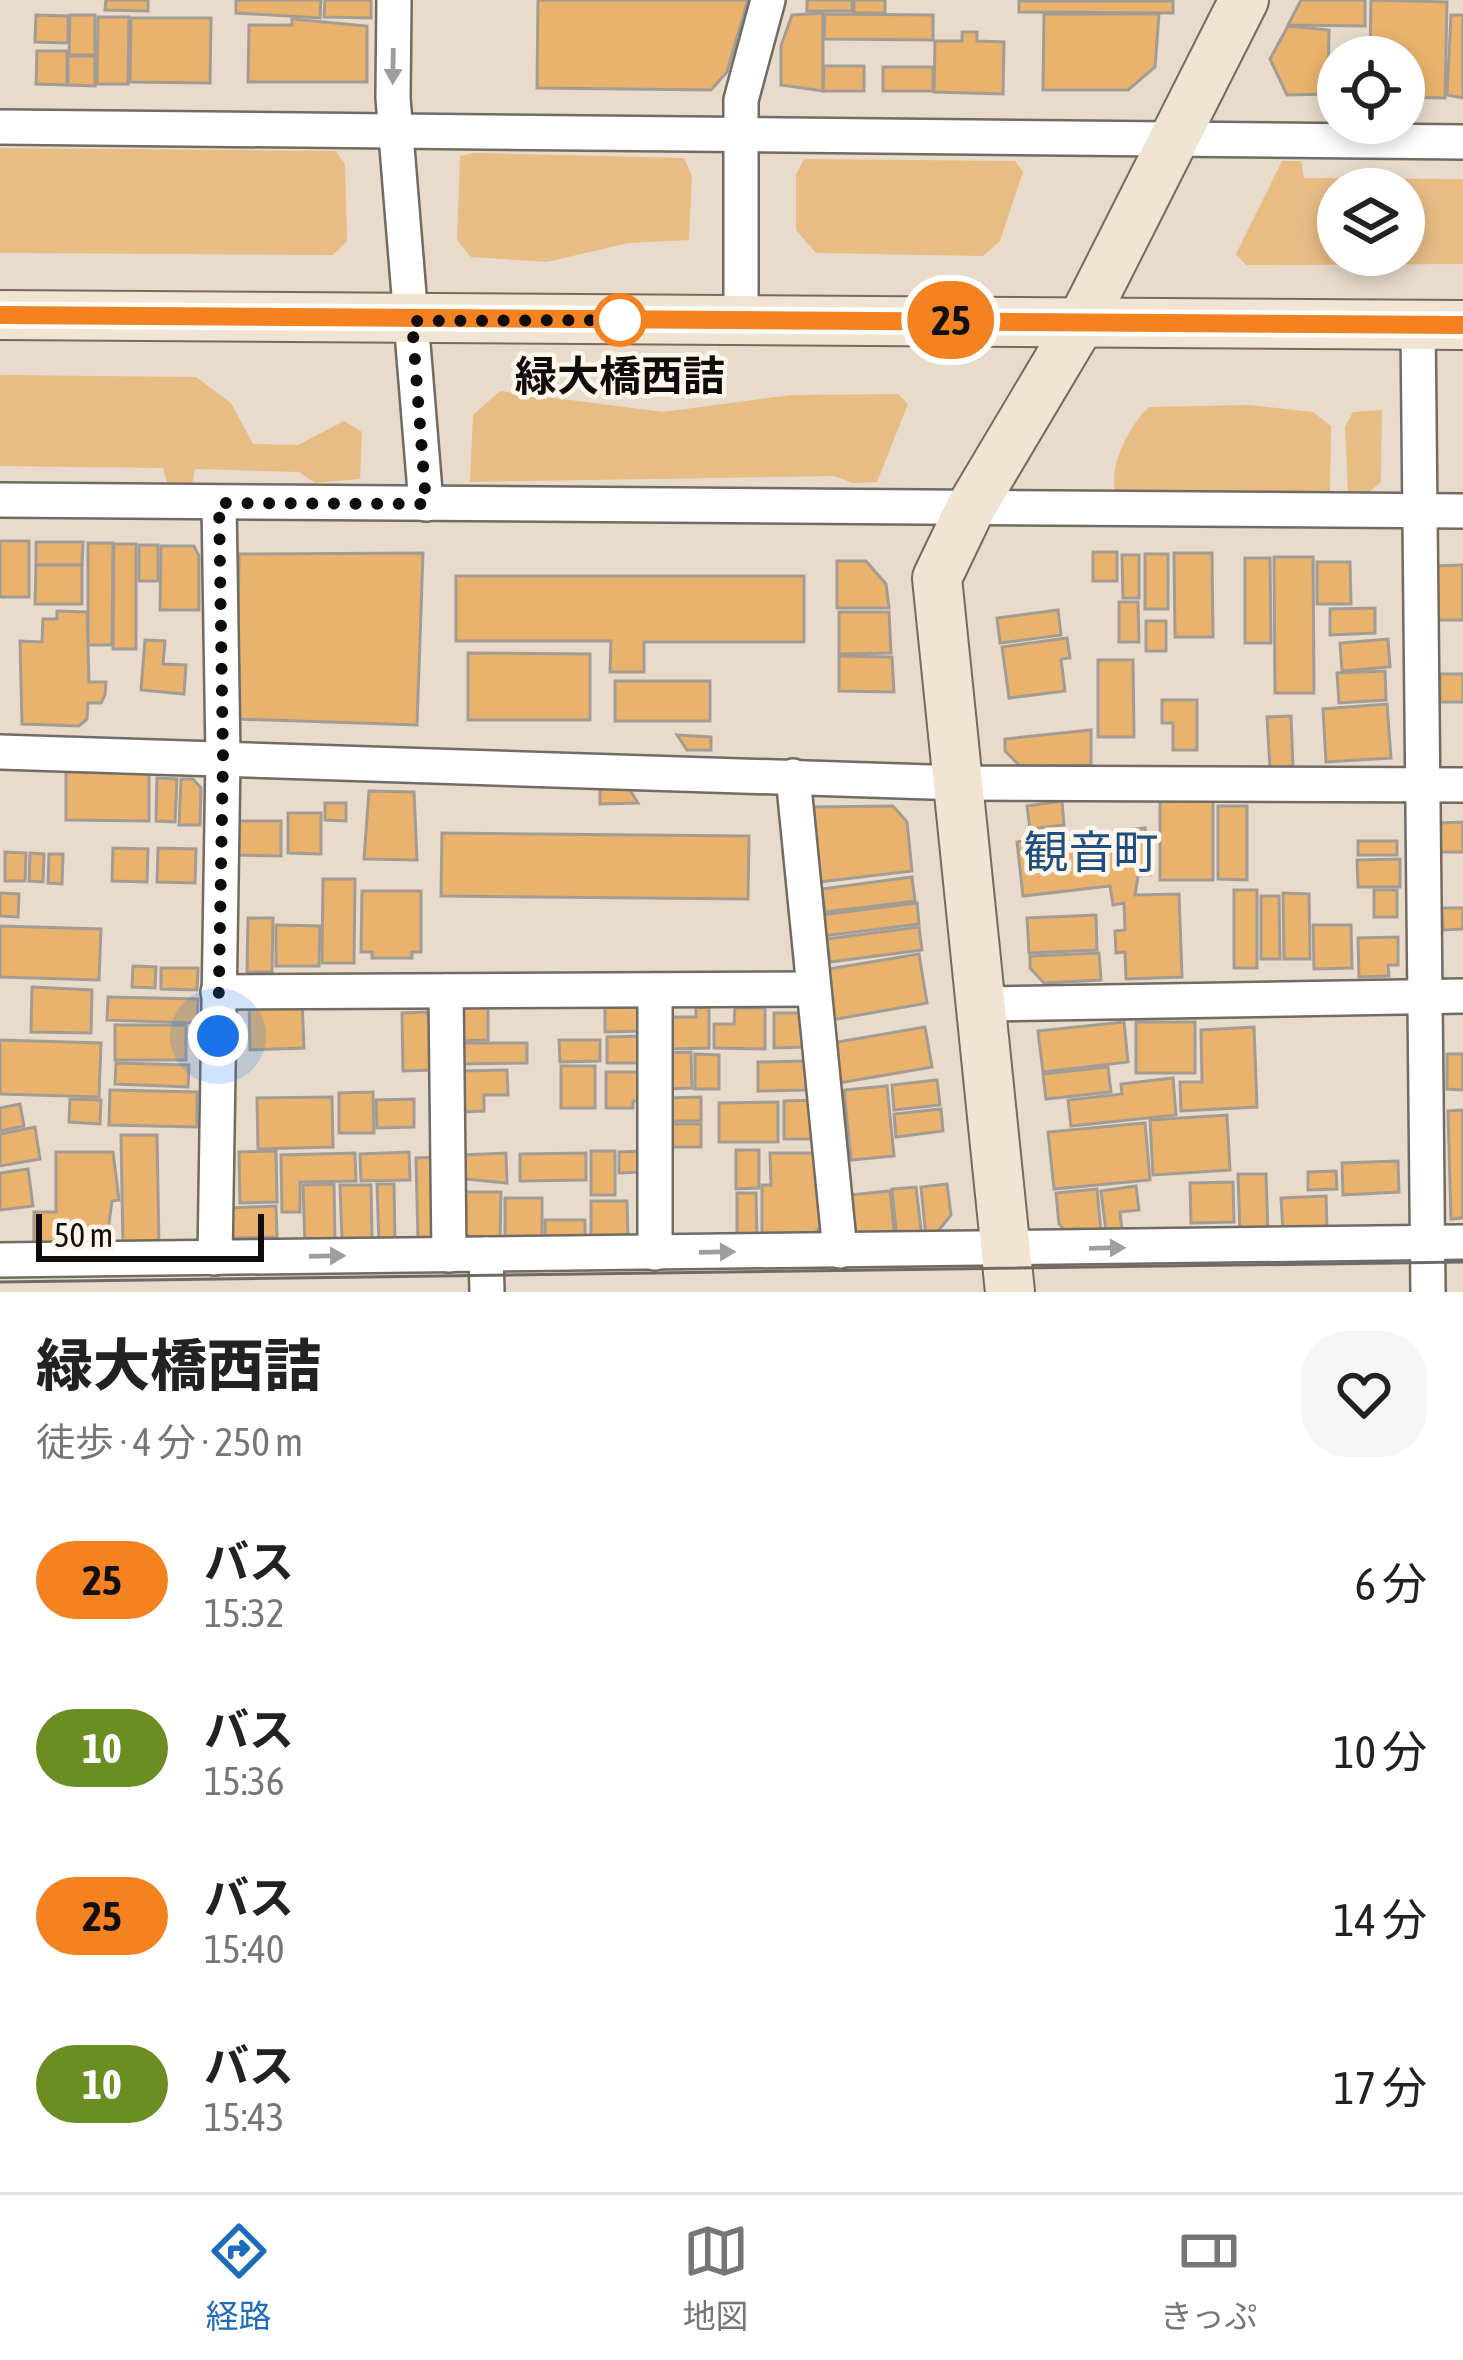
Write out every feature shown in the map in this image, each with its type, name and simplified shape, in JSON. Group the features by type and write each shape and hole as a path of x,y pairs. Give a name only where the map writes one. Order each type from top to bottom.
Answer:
{"street":[{"path":"394,0 396,133 426,504"},
{"path":"741,320 741,100 768,0"},
{"path":"1009,1271 937,578 970,508 1083,320 1244,0"},
{"path":"0,128 1463,142"},
{"path":"0,315 1441,324 1420,511 1427,1292"},
{"path":"0,500 1463,511"},
{"path":"215,1258 223,757 219,503"},
{"path":"0,752 961,783 1463,785"},
{"path":"793,776 839,1251"},
{"path":"218,992 812,989"},
{"path":"655,990 655,1253"},
{"path":"446,991 449,1255"},
{"path":"982,1004 1463,996"},
{"path":"0,1260 839,1251 1009,1271 1463,1242"},
{"path":"486,1254 487,1292"}],"shaded area":[{"path":"0,0 1463,0 1463,1292 0,1292"},
{"path":"0,148 336,151 345,164 347,241 333,255 0,253"},
{"path":"460,156 684,158 692,176 689,240 628,243 547,262 471,257 457,240"},
{"path":"804,159 1015,161 1023,172 1000,241 983,256 816,253 796,230 796,175"},
{"path":"1282,161 1301,161 1304,178 1317,178 1317,265 1246,265 1236,254"},
{"path":"1425,179 1463,179 1463,264 1425,264"},
{"path":"0,375 196,377 231,403 253,444 298,445 344,421 362,432 360,479 315,483 299,472 195,469 192,485 168,486 163,468 0,466"},
{"path":"500,391 663,412 791,395 898,394 908,404 877,482 853,483 834,476 470,482 473,415"},
{"path":"1250,405 1313,412 1331,426 1330,493 1115,491 1115,469 1123,446 1149,407"},
{"path":"1382,410 1381,482 1370,491 1348,493 1345,427 1353,412"}],"building":[{"path":"106,0 148,0 148,11 105,10"},
{"path":"236,0 321,0 320,18 236,13"},
{"path":"325,0 371,0 371,18 324,17"},
{"path":"538,0 747,3 727,72 711,90 537,88"},
{"path":"807,0 852,0 852,11 807,11"},
{"path":"854,0 885,0 885,13 854,13"},
{"path":"1301,0 1365,0 1365,26 1288,25"},
{"path":"1371,0 1447,2 1445,98 1425,98 1425,36 1370,36"},
{"path":"1019,1 1173,1 1173,13 1019,12"},
{"path":"823,13 823,91 781,85 781,46 792,15"},
{"path":"825,14 933,15 933,40 824,39"},
{"path":"1044,14 1159,14 1155,67 1128,90 1043,90"},
{"path":"36,15 68,16 68,43 35,42"},
{"path":"70,15 95,15 95,55 69,55"},
{"path":"1451,15 1463,15 1463,98 1447,95"},
{"path":"98,17 129,17 128,84 97,84"},
{"path":"131,18 211,18 210,83 130,82"},
{"path":"292,19 367,26 367,82 248,82 249,25 292,25"},
{"path":"1288,26 1329,30 1329,36 1317,36 1317,94 1287,95 1270,59"},
{"path":"962,32 977,32 977,41 1004,42 1003,94 934,92 935,41 962,41"},
{"path":"37,51 67,51 67,85 36,84"},
{"path":"68,56 95,56 95,86 68,85"},
{"path":"824,66 864,66 864,91 823,91"},
{"path":"883,67 933,67 933,91 883,91"},
{"path":"0,541 29,541 29,597 0,597"},
{"path":"36,542 83,542 82,565 36,565"},
{"path":"88,543 113,543 112,645 88,645"},
{"path":"114,544 136,544 136,649 113,649"},
{"path":"139,545 158,545 158,581 139,581"},
{"path":"161,546 194,546 199,556 199,610 160,610"},
{"path":"1093,552 1117,552 1117,581 1093,581"},
{"path":"423,553 417,725 237,719 239,554"},
{"path":"1174,553 1212,553 1213,637 1175,637"},
{"path":"1145,554 1168,554 1168,609 1145,609"},
{"path":"1122,555 1139,555 1139,598 1123,598"},
{"path":"1274,557 1313,557 1314,693 1275,693"},
{"path":"1245,558 1270,558 1271,643 1245,643"},
{"path":"837,561 866,561 886,584 889,608 837,608"},
{"path":"1317,562 1350,562 1351,604 1317,604"},
{"path":"36,565 82,565 82,604 35,604"},
{"path":"1463,565 1463,620 1437,620 1435,566"},
{"path":"456,576 804,576 804,642 644,642 644,672 610,672 611,641 456,641"},
{"path":"1119,602 1138,602 1139,642 1119,642"},
{"path":"1375,608 1375,633 1330,635 1330,609"},
{"path":"1058,610 1061,635 1000,643 997,618"},
{"path":"57,611 87,612 89,682 106,682 105,695 101,703 88,703 87,719 79,726 22,724 20,641 42,642 43,619 57,619"},
{"path":"839,612 889,612 891,653 839,654"},
{"path":"1146,621 1166,621 1166,651 1146,651"},
{"path":"1067,638 1070,658 1061,659 1065,691 1009,698 1002,647"},
{"path":"1388,639 1390,667 1342,671 1340,643"},
{"path":"145,640 165,641 163,664 186,665 184,694 141,690"},
{"path":"468,653 590,654 590,720 468,720"},
{"path":"839,656 892,657 894,692 839,691"},
{"path":"1098,660 1133,660 1134,737 1098,737"},
{"path":"1385,671 1386,700 1339,703 1337,673"},
{"path":"1440,674 1463,674 1463,702 1440,702"},
{"path":"615,681 710,681 710,721 615,721"},
{"path":"1162,700 1197,700 1197,750 1173,750 1173,723 1162,723"},
{"path":"1387,704 1391,758 1326,762 1323,709"},
{"path":"1291,716 1293,766 1270,768 1267,717"},
{"path":"1091,730 1091,765 1020,766 1005,751 1005,739"},
{"path":"677,735 711,737 711,750 687,750"},
{"path":"66,772 149,772 149,821 66,820"},
{"path":"157,778 177,779 175,822 156,821"},
{"path":"181,779 193,779 201,788 200,825 179,825"},
{"path":"600,787 628,787 638,803 600,804"},
{"path":"369,791 414,792 417,860 364,859"},
{"path":"1160,800 1213,800 1213,880 1160,880"},
{"path":"1062,801 1064,825 1030,829 1027,806"},
{"path":"325,803 346,803 346,821 325,820"},
{"path":"893,806 907,822 912,871 819,882 811,807"},
{"path":"1218,806 1247,806 1247,880 1218,879"},
{"path":"288,813 321,813 321,854 288,853"},
{"path":"234,821 281,821 281,856 234,855"},
{"path":"1463,822 1463,852 1440,852 1439,823"},
{"path":"1145,828 1150,875 1138,876 1135,895 1179,894 1182,977 1126,979 1125,952 1116,953 1115,931 1125,930 1124,903 1113,905 1110,886 1023,896 1017,842"},
{"path":"442,833 749,836 748,899 441,896"},
{"path":"1358,841 1397,841 1397,855 1358,855"},
{"path":"113,848 148,849 147,882 112,881"},
{"path":"158,848 196,849 195,883 157,882"},
{"path":"5,852 26,853 25,881 5,881"},
{"path":"30,853 44,854 43,882 29,881"},
{"path":"49,854 63,854 62,884 48,883"},
{"path":"1400,859 1400,887 1358,887 1357,860"},
{"path":"912,877 915,901 825,912 822,889"},
{"path":"323,879 355,879 354,963 322,963"},
{"path":"1234,890 1257,890 1257,968 1234,968"},
{"path":"1374,890 1397,890 1397,917 1374,917"},
{"path":"362,891 421,891 421,952 412,952 412,958 372,958 372,952 361,952"},
{"path":"0,893 19,894 18,917 0,916"},
{"path":"1283,893 1309,894 1310,959 1284,959"},
{"path":"1261,896 1279,896 1280,959 1261,959"},
{"path":"917,903 919,924 823,936 821,915"},
{"path":"1442,908 1463,908 1463,929 1443,930"},
{"path":"1096,915 1097,950 1029,953 1027,918"},
{"path":"248,918 273,918 272,972 247,972"},
{"path":"276,925 320,926 319,966 276,966"},
{"path":"1313,925 1351,925 1352,968 1314,969"},
{"path":"0,926 101,929 99,980 0,977"},
{"path":"919,927 922,950 830,962 827,939"},
{"path":"1398,937 1398,965 1388,965 1389,976 1359,977 1358,938"},
{"path":"1099,953 1101,980 1044,983 1030,968 1030,956"},
{"path":"919,954 927,1003 831,1020 823,970"},
{"path":"133,966 156,967 155,988 132,987"},
{"path":"161,968 198,968 197,990 161,989"},
{"path":"32,987 92,990 91,1033 31,1032"},
{"path":"108,997 198,999 197,1023 107,1020"},
{"path":"302,999 304,1048 250,1050 249,1000"},
{"path":"488,1004 488,1040 459,1041 459,1014 468,1005"},
{"path":"605,1004 632,1004 643,1014 643,1031 605,1032"},
{"path":"709,1007 709,1048 669,1049 669,1017 696,1017 696,1008"},
{"path":"735,1008 765,1008 765,1049 714,1048 714,1024 734,1024"},
{"path":"426,1012 433,1021 434,1070 403,1071 402,1013"},
{"path":"774,1013 806,1013 807,1047 774,1048"},
{"path":"1124,1022 1128,1062 1043,1072 1038,1031"},
{"path":"1136,1022 1195,1022 1195,1073 1136,1073"},
{"path":"115,1025 186,1025 186,1060 115,1060"},
{"path":"925,1027 932,1067 839,1083 832,1043"},
{"path":"1254,1027 1257,1107 1181,1111 1180,1082 1202,1082 1201,1030"},
{"path":"644,1036 644,1063 607,1063 607,1037"},
{"path":"0,1040 101,1043 99,1097 0,1094"},
{"path":"559,1040 600,1040 600,1061 560,1062"},
{"path":"461,1043 527,1043 527,1063 462,1064"},
{"path":"691,1052 692,1088 668,1089 667,1053"},
{"path":"695,1054 719,1055 719,1089 695,1089"},
{"path":"1447,1054 1463,1054 1463,1090 1447,1089"},
{"path":"806,1061 806,1090 758,1091 758,1062"},
{"path":"116,1063 189,1065 188,1087 115,1084"},
{"path":"561,1066 595,1066 595,1108 561,1108"},
{"path":"1108,1067 1111,1092 1046,1099 1043,1074"},
{"path":"507,1070 508,1095 484,1095 484,1111 462,1112 462,1071"},
{"path":"606,1072 641,1072 642,1101 633,1101 633,1108 606,1108"},
{"path":"1173,1078 1176,1115 1071,1126 1068,1100 1122,1094 1121,1084"},
{"path":"937,1080 940,1105 894,1110 892,1085"},
{"path":"887,1086 894,1156 851,1160 844,1090"},
{"path":"110,1090 197,1092 197,1127 109,1125"},
{"path":"373,1092 374,1133 339,1133 339,1093"},
{"path":"332,1097 333,1147 258,1149 257,1098"},
{"path":"701,1097 701,1121 668,1121 667,1098"},
{"path":"70,1099 101,1100 100,1124 69,1122"},
{"path":"414,1099 414,1127 377,1128 376,1100"},
{"path":"816,1100 816,1139 784,1139 784,1101"},
{"path":"778,1102 778,1142 719,1142 719,1103"},
{"path":"20,1104 24,1126 0,1131 0,1108"},
{"path":"941,1109 943,1131 896,1137 894,1114"},
{"path":"1463,1110 1463,1218 1451,1219 1448,1111"},
{"path":"1227,1115 1230,1170 1153,1175 1150,1120"},
{"path":"1145,1123 1150,1180 1054,1189 1048,1132"},
{"path":"667,1124 701,1124 701,1147 667,1147"},
{"path":"35,1127 40,1159 0,1166 0,1134"},
{"path":"121,1135 157,1135 159,1246 123,1247"},
{"path":"736,1150 759,1150 759,1188 736,1189"},
{"path":"276,1151 277,1202 240,1203 239,1152"},
{"path":"591,1151 615,1151 615,1195 591,1195"},
{"path":"642,1151 642,1172 619,1173 619,1152"},
{"path":"56,1152 113,1152 119,1200 112,1201 107,1238 88,1238 88,1246 34,1246 34,1212 56,1212"},
{"path":"409,1152 410,1180 361,1181 360,1154"},
{"path":"355,1153 356,1181 300,1182 300,1212 282,1212 281,1155"},
{"path":"506,1153 507,1183 464,1179 463,1155"},
{"path":"586,1153 586,1180 520,1181 520,1154"},
{"path":"770,1153 819,1153 824,1224 812,1235 762,1235 762,1185 771,1185"},
{"path":"438,1157 432,1240 418,1240 416,1158"},
{"path":"1398,1161 1399,1192 1343,1195 1342,1163"},
{"path":"28,1169 33,1206 0,1210 0,1173"},
{"path":"1336,1171 1337,1189 1308,1190 1308,1172"},
{"path":"1238,1174 1266,1174 1268,1235 1240,1235"},
{"path":"1233,1182 1234,1222 1191,1223 1190,1183"},
{"path":"334,1184 335,1245 305,1246 303,1185"},
{"path":"377,1184 394,1184 395,1245 379,1245"},
{"path":"947,1184 951,1215 934,1236 926,1237 921,1187"},
{"path":"340,1185 371,1185 372,1238 342,1239"},
{"path":"1136,1186 1139,1210 1120,1212 1122,1230 1106,1232 1101,1191"},
{"path":"916,1187 922,1238 897,1240 892,1189"},
{"path":"1097,1189 1101,1233 1071,1236 1059,1224 1056,1193"},
{"path":"890,1191 895,1239 852,1234 849,1195"},
{"path":"463,1192 501,1192 500,1241 475,1241 463,1232"},
{"path":"737,1193 756,1193 757,1237 737,1237"},
{"path":"1326,1196 1327,1230 1283,1232 1281,1198"},
{"path":"505,1198 542,1198 542,1241 505,1241"},
{"path":"591,1201 627,1201 628,1237 591,1237"},
{"path":"276,1206 277,1237 230,1238 230,1208"},
{"path":"545,1220 585,1220 585,1242 545,1242"}],"tram line":[{"path":"0,1282 1463,1262"}],"bus line":[{"name":"25","path":"0,315 1463,325"}],"place":[{"name":"緑大橋西詰","path":"620,320"}],"district":[{"name":"観音町","path":"1091,852"}],"route":[{"path":"218,1036 223,757 219,503 426,504 412,321 620,320"}]}
